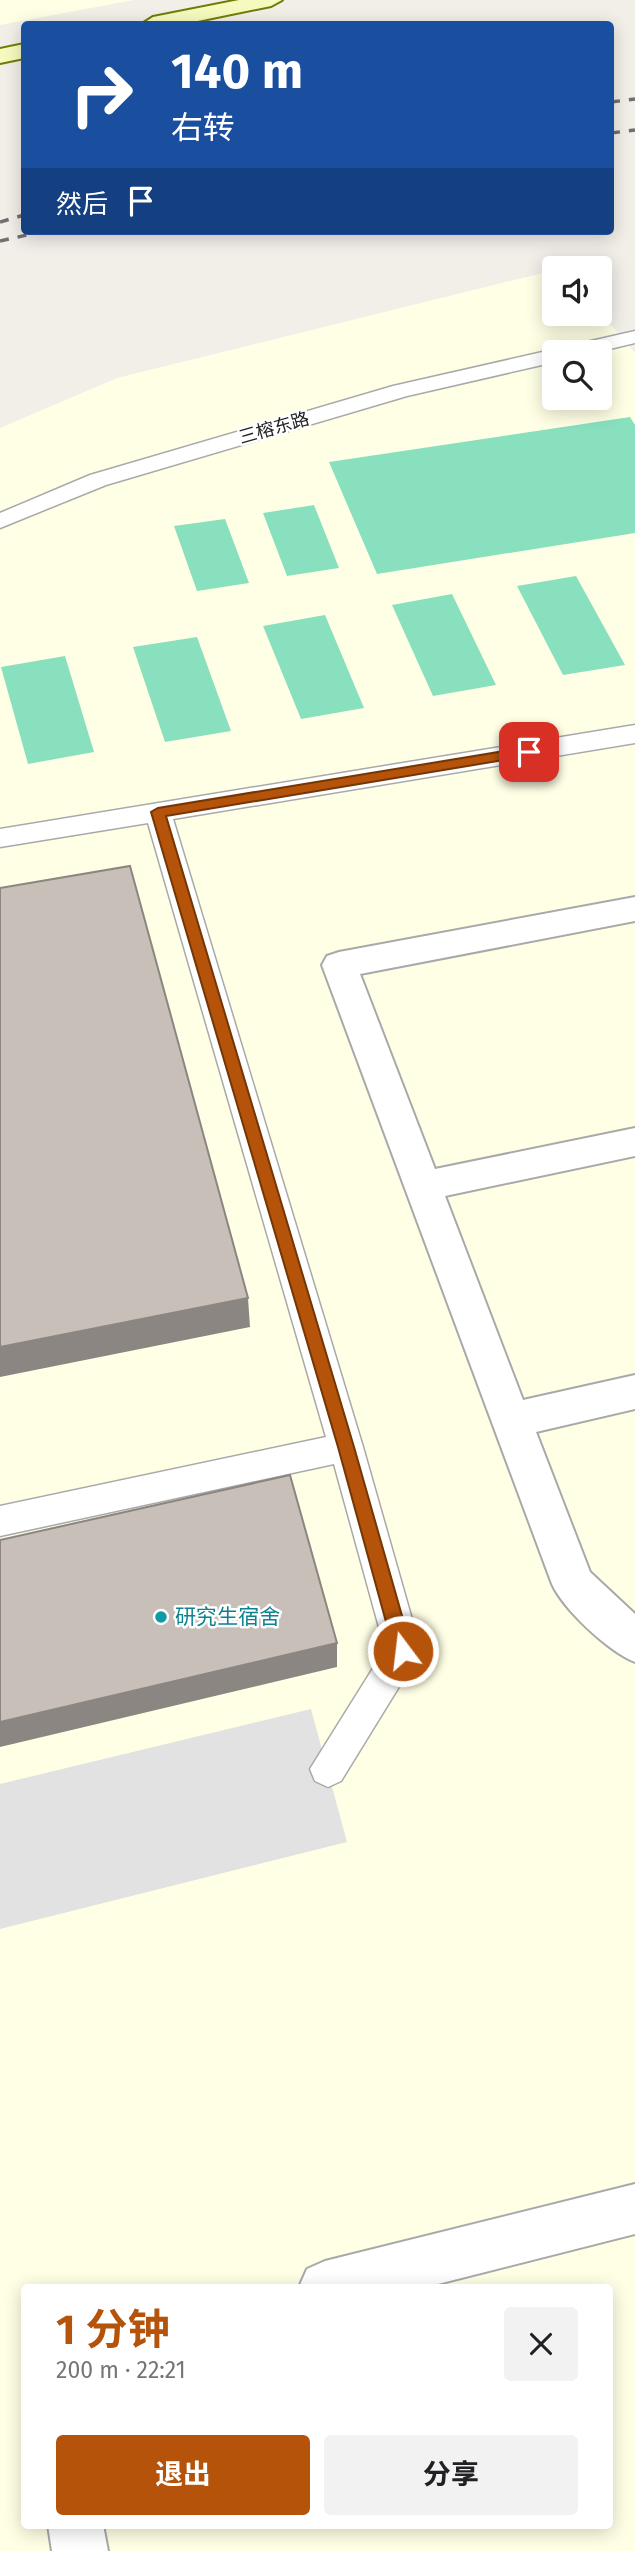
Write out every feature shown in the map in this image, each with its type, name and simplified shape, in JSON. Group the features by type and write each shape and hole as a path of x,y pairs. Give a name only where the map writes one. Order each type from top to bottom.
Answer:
{"street":[{"path":"168,21 271,0"},
{"path":"0,56 21,52"},
{"path":"635,909 340,965 573,1584 635,1642"},
{"path":"423,1186 635,1142"},
{"path":"511,1420 635,1392"},
{"path":"338,2284 635,2208"},
{"path":"76,2529 80,2551"}],"lane":[{"path":"612,342 635,337"},
{"name":"三榕东路","path":"0,521 98,480 401,391 542,358"},
{"path":"0,838 635,734"},
{"path":"158,812 346,1447 403,1651 328,1769"},
{"path":"0,1521 346,1447"}],"shaded area":[{"path":"0,0 134,0 21,21 0,25"},
{"path":"542,273 542,326 612,326 635,353 635,2551 0,2551 0,428 117,378"},
{"path":"311,1709 347,1842 0,1929 0,1784"}],"green space":[{"path":"630,417 635,425 635,533 377,574 329,462"},
{"path":"314,505 339,568 287,576 263,513"},
{"path":"225,519 249,583 197,591 174,526"},
{"path":"576,576 625,665 563,675 517,586"},
{"path":"452,594 496,685 433,696 392,605"},
{"path":"325,615 364,708 301,719 263,626"},
{"path":"197,637 231,731 165,742 133,647"},
{"path":"65,656 94,752 28,764 1,667"}],"building":[{"path":"130,866 248,1298 0,1347 0,888"},
{"name":"研究生宿舍","path":"290,1475 337,1643 0,1722 0,1540"}],"railway":[{"path":"614,102 635,99"},
{"path":"614,133 635,130"},
{"path":"0,222 21,216"},
{"path":"0,241 27,235"}],"place":[{"name":"研究生宿舍","path":"161,1617"}],"route":[{"path":"403,1651 346,1447 158,812 529,752"}]}
